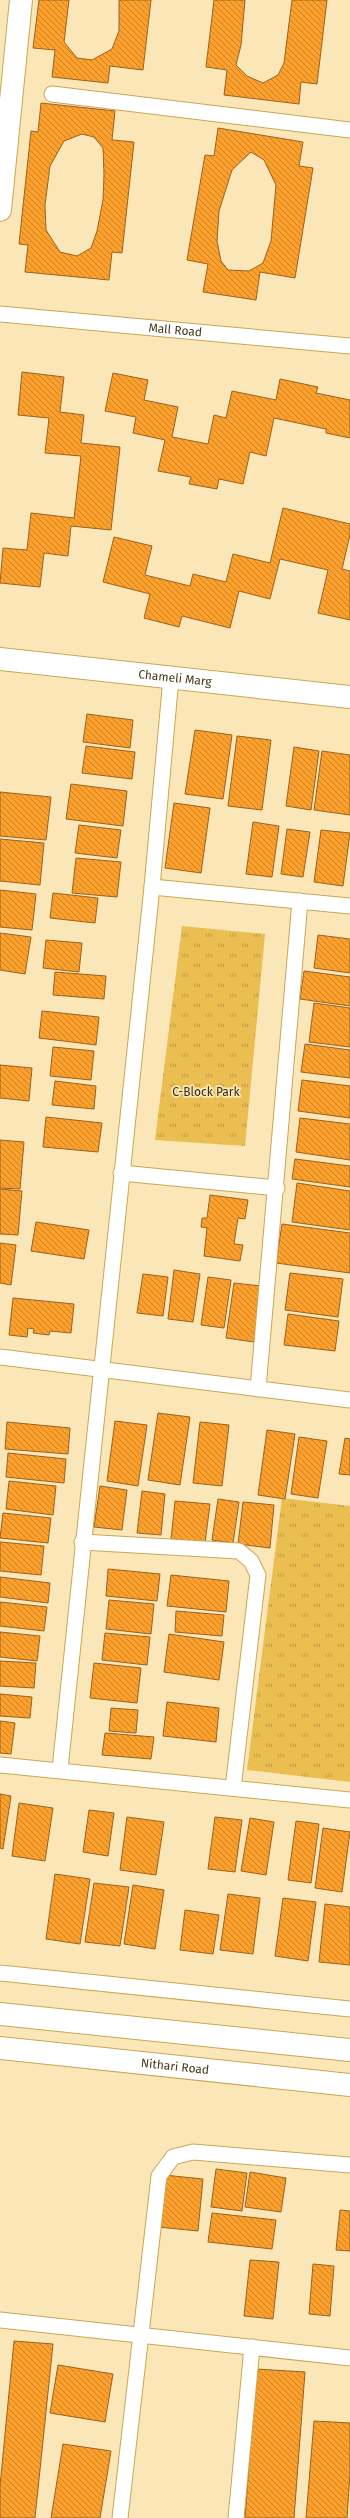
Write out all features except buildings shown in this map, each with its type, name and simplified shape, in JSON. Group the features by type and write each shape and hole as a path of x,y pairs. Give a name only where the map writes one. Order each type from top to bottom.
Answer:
{"street":[{"path":"0,210 21,0"},
{"path":"52,94 350,130"},
{"name":"Mall Road","path":"0,314 350,346"},
{"name":"Chameli Marg","path":"0,659 350,697"},
{"path":"60,1769 82,1542 152,886 171,678"},
{"path":"152,886 350,906"},
{"path":"258,1389 277,1188 300,901"},
{"path":"121,1173 277,1188"},
{"path":"0,1357 101,1371 350,1400"},
{"path":"82,1542 239,1551 251,1561 258,1575 232,1788"},
{"path":"0,1765 60,1769 350,1800"},
{"path":"0,1973 350,2009"},
{"path":"0,2014 350,2050"},
{"name":"Nithari Road","path":"0,2048 350,2085"},
{"path":"120,2518 159,2176 173,2157 193,2152 350,2165"},
{"path":"0,2320 141,2334 350,2358"},
{"path":"236,2518 252,2347"}],"green space":[{"name":"C-Block Park","path":"182,926 265,934 245,1146 155,1140"},
{"path":"282,1498 350,1506 350,1782 247,1770"}]}
